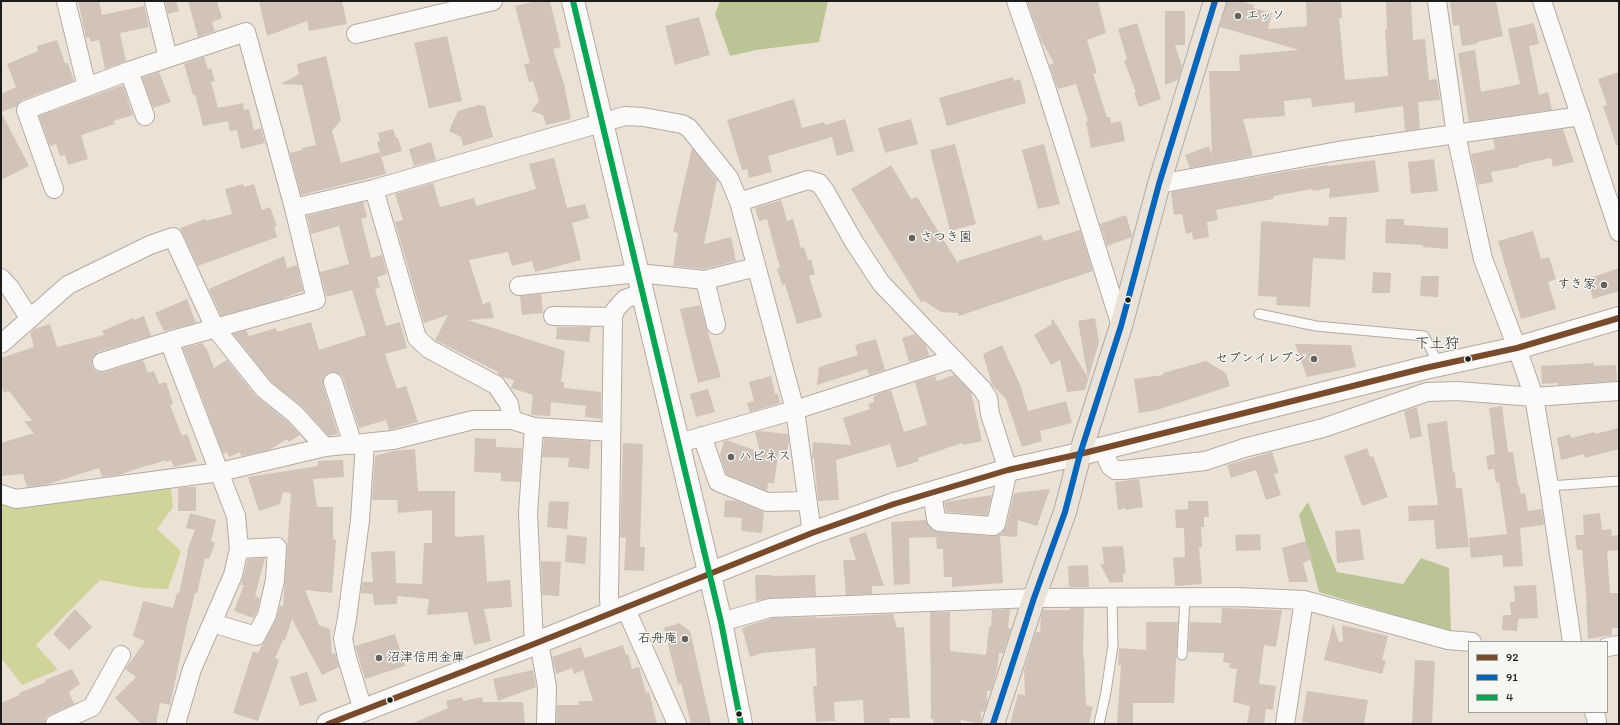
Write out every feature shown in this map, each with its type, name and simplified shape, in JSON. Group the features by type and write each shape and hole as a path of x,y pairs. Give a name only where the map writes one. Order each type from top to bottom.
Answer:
{"main road":[{"path":"993,724 1064,512 1080,454 1121,326 1159,184 1215,1"}],"street":[{"path":"66,1 87,87"},
{"path":"154,1 168,58"},
{"path":"356,34 494,1"},
{"path":"573,1 601,123 679,443 708,575 721,622 741,724"},
{"path":"1016,1 1045,84 1121,326"},
{"path":"1437,1 1456,135 1483,259 1534,397 1572,641"},
{"path":"1542,1 1619,232"},
{"path":"54,189 26,110 129,71 246,32 294,208 316,300 169,341 102,362"},
{"path":"129,71 145,116"},
{"path":"294,208 374,189 625,116 642,117 682,124 689,128 729,178 739,202 795,410 812,533"},
{"path":"1159,184 1338,151 1581,116"},
{"path":"739,202 808,180 819,183 854,242 881,283 982,389 988,398 992,422 1008,470 996,524 993,526 939,522 936,519 932,492"},
{"path":"374,189 417,338 429,350 496,386 509,404 512,420"},
{"path":"1,344 68,285 150,245 173,237 215,328 264,390 295,414 325,448"},
{"path":"519,286 705,280 756,267"},
{"path":"1,278 10,288 30,318"},
{"path":"705,280 716,325"},
{"path":"640,283 615,310 613,316 609,597 618,610 677,724"},
{"path":"553,316 613,316"},
{"path":"328,724 537,643 812,533 932,492 1008,470 1080,454 1439,365 1517,348 1619,318"},
{"path":"169,341 236,516 239,549 233,575 192,669 176,724"},
{"path":"679,443 795,410 953,359"},
{"path":"333,382 359,444 360,520 348,618 343,639 347,658 363,710"},
{"path":"1102,448 1110,466 1115,470 1205,461 1244,448 1323,428 1427,392 1457,391 1534,397 1619,391"},
{"path":"1,494 16,499 220,472 325,448 393,440 473,420 512,420 534,427 612,432"},
{"path":"534,427 528,513 537,643 547,687 546,724"},
{"path":"702,436 718,482 767,502 807,501"},
{"path":"212,623 256,636 267,615 275,580 277,548 239,549"},
{"path":"721,622 770,608 1034,598 1237,597 1304,600 1448,640 1468,642"},
{"path":"1285,724 1304,600"},
{"path":"1608,647 1619,645"},
{"path":"55,724 92,707 122,655"},
{"path":"1594,713 1597,720 1596,724"}],"lane":[{"path":"1259,314 1316,326 1424,336 1439,365"},
{"path":"1549,486 1619,481"},
{"path":"1182,655 1186,597"},
{"path":"1099,724 1106,692 1113,645 1112,598"}],"green space":[{"path":"720,1 828,1 819,42 756,50 730,56 715,14"},
{"path":"170,479 173,507 157,529 181,551 168,589 143,588 100,580 36,645 58,670 22,685 1,658 1,497"},
{"path":"1308,502 1337,572 1403,584 1421,558 1449,568 1451,632 1319,592 1299,515"}],"building":[{"path":"78,1 99,1 102,15 144,6 149,27 120,33 126,61 105,69 99,40 91,42 89,37 86,38"},
{"path":"165,1 176,1 179,11 168,14"},
{"path":"188,1 217,1 222,18 212,22 215,31 198,37"},
{"path":"259,1 342,1 347,24 309,31 307,21 267,36"},
{"path":"537,1 550,1 561,47 553,49 564,84 571,119 546,125 543,115 531,111 539,101 533,81 529,82 524,64 530,63 515,6"},
{"path":"1027,1 1098,1 1106,33 1087,40 1097,73 1093,74 1107,117 1110,117 1111,123 1121,121 1125,141 1091,148 1086,122 1088,121 1076,84 1058,89 1049,65 1054,63 1041,40"},
{"path":"1227,1 1240,1 1254,5 1253,8 1272,13 1268,29 1307,26 1306,1 1341,1 1342,18 1339,18 1345,80 1388,76 1385,30 1387,30 1386,1 1411,1 1413,40 1425,39 1429,80 1437,79 1440,100 1418,102 1420,129 1405,131 1403,106 1355,113 1354,102 1312,107 1311,98 1284,101 1285,116 1243,119 1253,156 1190,168 1185,155 1209,146 1212,155 1209,71 1240,71 1239,55 1299,50 1220,27"},
{"path":"1450,1 1496,1 1503,36 1477,42 1477,44 1462,46 1459,25 1453,26"},
{"path":"1165,11 1185,11 1185,45 1175,45 1182,66 1178,80 1165,85"},
{"path":"699,17 710,55 675,65 665,26"},
{"path":"1137,23 1161,99 1139,107 1134,93 1136,92 1124,61 1127,59 1118,29"},
{"path":"1534,23 1539,44 1529,46 1539,95 1548,92 1552,110 1469,122 1458,53 1475,50 1481,92 1520,84 1508,29"},
{"path":"447,36 462,101 429,108 414,43"},
{"path":"57,40 65,63 68,63 74,81 22,100 17,106 1,112 1,94 16,87 7,64 38,51 37,46"},
{"path":"326,56 341,120 332,131 341,163 380,152 386,174 301,195 290,153 302,150 302,148 316,145 302,85 281,84 299,74 297,64"},
{"path":"204,57 208,69 211,68 215,81 211,82 218,108 243,103 244,110 249,109 254,130 261,128 265,143 241,149 237,130 230,131 228,121 203,126 195,94 193,95 184,64"},
{"path":"159,72 171,102 153,108 142,78"},
{"path":"1619,72 1619,145 1616,145 1603,106 1607,105 1598,79"},
{"path":"1013,77 1014,81 1020,79 1026,103 947,126 939,98"},
{"path":"123,85 133,115 113,121 115,124 81,135 88,159 68,165 65,155 60,156 56,144 50,146 39,116"},
{"path":"794,99 802,128 824,122 825,125 845,119 854,151 837,156 832,137 768,156 772,172 749,178 747,169 742,170 727,120"},
{"path":"479,105 485,106 493,137 463,146 461,137 449,131 458,111"},
{"path":"1,112 29,166 1,180"},
{"path":"911,119 918,144 885,153 878,128"},
{"path":"393,129 396,138 398,138 402,151 381,157 377,142 380,141 378,133"},
{"path":"1563,129 1574,162 1553,167 1551,158 1519,165 1519,167 1491,172 1493,182 1478,185 1471,154 1495,149 1493,139"},
{"path":"431,142 436,160 414,166 409,149"},
{"path":"955,144 976,224 950,231 930,150"},
{"path":"1044,144 1060,204 1038,209 1022,150"},
{"path":"692,148 717,180 704,244 731,237 736,261 704,269 673,266 678,233 673,232"},
{"path":"554,158 567,208 585,204 589,218 572,223 581,260 535,272 532,261 512,266 508,252 469,260 483,304 490,302 494,318 468,320 565,351 561,382 564,382 564,388 601,392 601,419 585,417 586,406 551,402 550,416 531,415 533,395 511,388 514,380 502,377 498,374 498,372 435,340 448,315 424,323 395,222 403,220 395,194 433,183 440,207 474,198 476,206 536,189 529,164"},
{"path":"1434,159 1438,191 1411,194 1408,162"},
{"path":"1375,160 1379,192 1329,198 1330,188 1313,191 1312,189 1274,196 1273,199 1216,210 1218,220 1207,222 1209,237 1193,240 1192,232 1186,234 1182,214 1174,215 1171,192 1289,171"},
{"name":"さつき園","path":"891,165 911,199 917,197 959,265 958,261 1041,235 1044,241 1080,230 1093,271 959,316 958,313 941,312 924,301 921,302 851,189"},
{"path":"243,184 244,187 254,184 262,210 270,207 277,226 274,227 277,237 198,266 180,228 205,219 206,221 232,214 225,189"},
{"path":"781,200 787,221 793,219 801,248 804,247 808,260 811,259 815,274 809,276 822,317 797,324 785,284 782,285 777,269 780,268 767,219 759,221 755,208"},
{"path":"363,202 367,217 361,219 371,258 382,255 387,274 377,277 380,287 375,289 386,326 400,322 407,348 385,354 397,389 406,386 418,422 389,430 386,420 359,428 343,378 340,374 330,372 325,375 323,385 338,434 329,436 303,407 271,382 233,334 246,330 249,336 276,328 277,332 311,322 319,350 366,335 352,290 327,297 320,272 349,264 339,226 311,234 307,216"},
{"path":"1126,215 1132,237 1107,246 1100,224"},
{"path":"1329,217 1347,217 1345,260 1313,258 1310,307 1276,305 1277,297 1258,296 1261,221 1328,226"},
{"path":"1386,219 1404,219 1404,225 1448,228 1448,249 1423,247 1423,245 1385,243"},
{"path":"1533,231 1541,259 1549,257 1556,279 1548,282 1556,309 1521,319 1498,241"},
{"path":"284,256 287,268 297,265 303,291 281,299 221,316 209,289"},
{"name":"すき家","path":"1619,268 1619,291 1593,299 1587,279"},
{"path":"1373,272 1391,273 1390,293 1372,293"},
{"path":"1421,276 1439,276 1438,297 1420,296"},
{"path":"541,294 543,313 522,315 520,296"},
{"path":"187,299 196,323 164,331 155,313"},
{"path":"700,305 721,377 698,383 680,309"},
{"path":"144,316 151,336 98,352 92,359 92,366 99,372 105,372 143,360 148,373 154,371 159,384 166,382 173,404 170,405 182,436 187,434 197,461 174,467 171,460 166,462 166,460 119,475 102,477 99,468 45,485 27,487 23,474 1,476 1,443 34,433 24,421 32,421 9,391 4,393 1,384 1,358 34,347 30,333 34,329 50,324 57,347 104,335 102,331 133,318 134,320"},
{"path":"1095,318 1099,342 1085,390 1067,392 1060,360 1051,365 1034,335 1052,324 1051,320 1053,319 1088,378 1078,321"},
{"path":"557,327 591,327 589,342 556,339"},
{"path":"915,334 926,345 929,356 909,362 902,338"},
{"path":"876,339 885,370 869,375 867,369 817,385 819,367 858,355 855,345"},
{"path":"203,343 214,368 227,360 256,396 288,422 300,435 289,442 287,439 269,450 241,456 240,452 229,457 227,452 223,454 183,348"},
{"path":"1295,344 1351,345 1356,367 1307,377"},
{"path":"1002,345 1021,387 1028,411 1066,401 1072,423 1040,431 1042,441 1022,447 1006,399 992,385 983,354"},
{"path":"1206,361 1226,373 1230,386 1157,410 1139,413 1134,379 1163,375 1163,373"},
{"path":"1594,363 1594,366 1616,365 1617,381 1558,385 1558,383 1542,384 1541,366"},
{"path":"954,375 971,392 982,441 963,445 962,443 918,458 919,461 897,468 890,444 836,460 839,500 818,501 814,458 812,458 813,442 851,445 843,418 870,409 868,404 874,402 873,397 875,397 875,395 891,390 904,432 927,425 915,382 935,376 937,381"},
{"path":"771,376 775,394 778,394 780,403 750,412 747,403 754,401 749,382"},
{"path":"708,389 715,412 696,417 690,394"},
{"path":"1502,406 1508,452 1513,452 1518,485 1521,494 1525,493 1528,511 1542,509 1544,525 1520,528 1523,566 1503,567 1502,555 1471,558 1469,538 1507,534 1499,482 1496,483 1494,469 1488,470 1486,456 1495,454 1489,408"},
{"path":"1417,407 1422,436 1410,439 1404,411"},
{"path":"1447,421 1456,488 1462,488 1469,547 1436,549 1434,520 1409,521 1408,506 1438,505 1427,424"},
{"path":"1619,428 1619,449 1585,458 1584,454 1561,460 1557,438 1570,434 1571,438"},
{"path":"760,431 788,434 789,441 787,451 779,450 774,483 768,483 767,491 726,474 720,455 724,441 726,440 760,452 755,432"},
{"path":"475,438 496,439 496,447 522,448 520,482 501,481 501,473 474,472"},
{"path":"544,438 591,441 589,469 568,467 569,458 542,457"},
{"path":"623,443 643,444 640,547 645,547 644,571 624,570 626,538 620,537"},
{"path":"1367,448 1370,457 1373,456 1388,497 1362,506 1344,456"},
{"path":"415,449 418,491 455,491 455,537 484,535 487,582 510,580 512,607 484,609 491,641 474,645 467,612 427,615 429,599 397,596 397,604 374,605 373,594 361,593 362,582 373,582 371,552 395,551 396,583 422,584 424,543 432,543 432,510 398,513 397,500 372,500 375,456 393,451"},
{"path":"1272,452 1279,473 1274,474 1281,495 1266,500 1256,470 1231,478 1227,465"},
{"path":"343,460 344,477 313,479 317,507 333,507 333,539 336,540 332,593 305,590 319,625 330,629 332,654 335,653 339,667 322,675 292,619 285,640 283,640 275,658 279,660 258,721 233,713 253,651 258,653 276,620 280,605 283,607 291,493 283,492 280,504 259,511 248,477 318,466 318,461"},
{"path":"1139,479 1143,507 1118,510 1115,482"},
{"path":"196,487 196,511 178,511 178,488"},
{"path":"1050,489 1037,526 1018,520 1017,537 1000,536 1003,583 952,587 952,577 944,577 943,549 937,549 936,537 909,538 910,584 894,585 891,522 926,520 932,529 938,532 993,536 1002,533 1006,527 1014,493"},
{"path":"992,495 987,515 946,512 944,502"},
{"path":"725,500 737,501 764,512 762,533 741,531 742,518 724,517"},
{"path":"549,501 569,502 567,529 547,527"},
{"path":"1188,501 1208,501 1209,517 1204,517 1204,527 1201,527 1202,547 1199,547 1202,584 1175,586 1173,558 1185,557 1184,528 1176,528 1175,510 1188,509"},
{"path":"190,513 216,520 211,541 215,543 209,559 205,558 197,593 195,593 170,705 160,703 156,724 141,724 115,698 136,677 125,669 145,641 133,636 143,601 173,608 177,593 179,594 187,551 195,530 186,528"},
{"path":"1600,513 1602,530 1611,529 1612,536 1619,535 1619,550 1607,551 1610,593 1619,593 1619,628 1612,628 1612,635 1588,639 1587,604 1582,550 1577,550 1575,535 1584,535 1583,515"},
{"path":"1360,529 1364,560 1337,563 1335,531"},
{"path":"866,532 884,586 872,586 872,594 846,595 843,560 856,560 849,538"},
{"path":"1260,534 1261,550 1236,551 1235,535"},
{"path":"567,535 587,537 585,564 565,562"},
{"path":"1306,541 1312,559 1303,563 1308,582 1289,582 1282,548"},
{"path":"1123,546 1126,573 1123,574 1123,582 1110,583 1100,564 1104,564 1102,547"},
{"path":"265,558 255,596 260,598 257,611 253,618 234,611 244,585 241,585 248,559"},
{"path":"541,561 561,562 559,596 542,595"},
{"path":"1088,565 1089,587 1069,587 1068,566"},
{"path":"755,575 815,575 816,596 770,598 756,601"},
{"path":"1536,585 1538,618 1518,619 1517,631 1502,630 1503,615 1511,615 1510,602 1515,602 1514,586"},
{"path":"1070,608 1084,608 1083,658 1086,705 1093,707 1089,724 1010,724 1018,694 1025,695 1024,670 1036,632 1040,632 1043,610 1070,610"},
{"path":"1222,608 1282,610 1276,647 1264,645 1259,684 1276,686 1273,710 1266,709 1264,724 1247,724 1250,706 1233,702 1237,669 1229,668 1230,663 1223,662 1224,653 1188,652 1190,622 1221,623"},
{"path":"75,609 92,627 69,650 53,634"},
{"path":"1010,609 1008,628 1011,629 1003,653 999,653 997,670 991,691 987,691 987,703 984,712 981,711 981,724 961,720 960,724 933,724 934,719 931,719 930,612 950,612 950,651 986,655 989,626 991,627 992,610"},
{"path":"893,614 897,628 904,627 910,718 889,718 890,724 864,724 863,700 834,702 835,721 816,722 813,686 817,686 815,648 762,653 750,657 742,628 772,618 816,618"},
{"path":"1146,622 1178,622 1174,703 1133,703 1133,724 1117,724 1121,665 1118,665 1119,648 1146,650"},
{"path":"679,623 690,631 711,724 691,724 681,683 678,684 664,628"},
{"path":"1333,624 1339,642 1343,641 1342,625 1388,636 1382,660 1386,661 1382,674 1324,660"},
{"path":"395,634 405,666 365,679 355,646"},
{"path":"623,645 626,655 628,654 632,669 639,667 646,693 649,692 657,724 556,724 557,705 579,705 579,701 593,701 583,670 574,674 572,668 556,674 552,657 581,647 585,658"},
{"path":"1415,660 1435,661 1432,724 1412,724"},
{"path":"72,669 80,684 69,692 74,704 50,715 46,718 45,724 1,724 1,703 20,695 19,693 46,682 45,680"},
{"path":"533,670 536,687 498,701 493,679"},
{"path":"307,672 317,701 300,706 290,677"},
{"path":"1307,691 1368,700 1364,724 1319,724 1302,722"},
{"path":"462,697 463,701 482,697 483,702 523,702 525,724 411,724 448,708 446,701"}],"transit line":[{"name":"4","path":"573,1 721,622 741,724"},
{"name":"91","path":"993,724 1034,598 1065,512 1080,454 1121,326 1159,184 1215,1"},
{"name":"92","path":"328,724 534,644 812,533 894,504 1008,470 1080,454 1425,368 1517,348 1619,318"}],"place":[{"name":"エッソ","path":"1238,16"},
{"name":"さつき園","path":"912,238"},
{"name":"すき家","path":"1604,285"},
{"name":"セブンイレブン","path":"1314,359"},
{"name":"ハピネス","path":"731,457"},
{"name":"石舟庵","path":"685,639"},
{"name":"沼津信用金庫","path":"379,658"}],"district":[{"name":"下土狩","path":"1437,344"}]}
